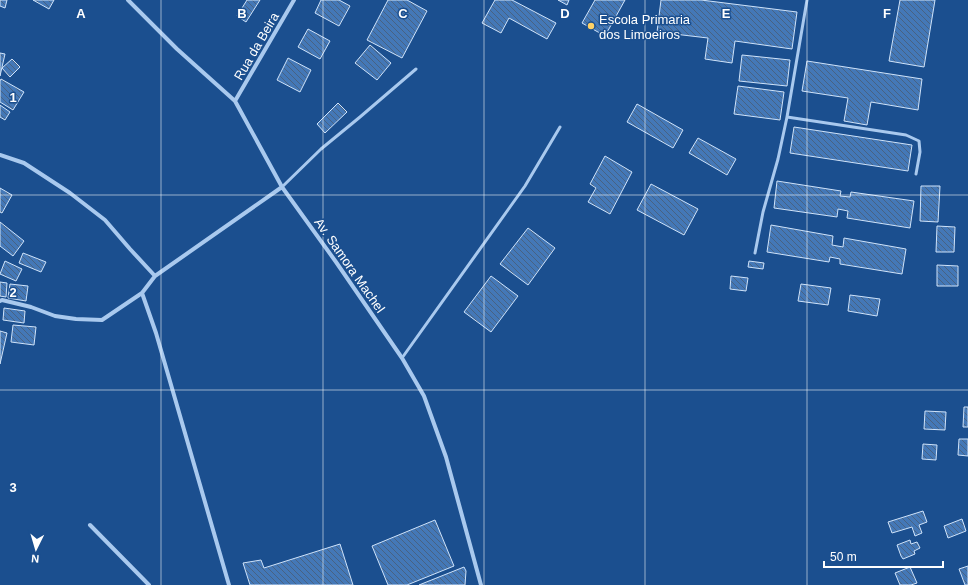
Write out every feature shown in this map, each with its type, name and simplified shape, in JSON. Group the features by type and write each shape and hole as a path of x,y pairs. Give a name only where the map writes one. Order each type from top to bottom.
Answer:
{"street":[{"name":"Av. Samora Machel","path":"128,0 177,48 235,101 282,187 402,358 424,396 446,457 481,585"},
{"name":"Rua da Beira","path":"235,101 294,0"},
{"path":"0,155 24,163 70,193 105,220 155,276"},
{"path":"0,302 2,300 31,307 55,316 76,319 102,320 142,293 155,276 282,187"},
{"path":"142,293 156,333 229,585"},
{"path":"90,525 149,585"}],"lane":[{"path":"755,253 763,212 778,159 787,117 807,0"},
{"path":"282,187 321,149 416,69"},
{"path":"787,117 906,135 919,141 920,152 916,174"},
{"path":"402,358 525,186 560,127"}],"building":[{"path":"0,0 7,0 5,8 0,6"},
{"path":"33,0 54,0 49,9"},
{"path":"247,0 260,0 246,22 237,16"},
{"path":"321,0 339,0 350,6 339,26 315,13"},
{"path":"388,0 407,0 427,11 402,58 367,40"},
{"path":"495,0 512,0 556,23 547,39 509,18 501,33 482,23"},
{"path":"558,0 569,0 567,5"},
{"path":"595,0 625,0 605,36 582,23"},
{"path":"661,0 701,0 797,12 792,49 735,41 732,63 705,59 708,38 657,32"},
{"path":"900,0 935,0 924,67 889,61"},
{"path":"308,29 330,41 320,59 298,47"},
{"path":"370,45 391,63 377,80 355,63"},
{"path":"0,53 5,54 0,76"},
{"path":"742,55 790,60 787,86 739,81"},
{"path":"288,58 311,70 300,92 277,80"},
{"path":"12,59 20,67 10,77 2,68"},
{"path":"807,61 922,79 918,110 871,102 867,125 844,121 848,98 802,91"},
{"path":"1,79 24,92 13,110 0,102"},
{"path":"738,86 784,92 780,120 734,114"},
{"path":"338,103 347,112 325,133 317,124"},
{"path":"637,104 683,130 673,148 627,122"},
{"path":"0,105 10,112 5,120 0,117"},
{"path":"794,127 912,145 908,171 790,153"},
{"path":"698,138 736,159 727,175 689,153"},
{"path":"605,156 632,172 610,214 588,202 596,188 590,184"},
{"path":"777,181 841,191 840,196 850,197 851,192 914,201 910,228 847,218 848,211 838,209 837,217 774,208"},
{"path":"651,184 698,209 684,235 637,210"},
{"path":"921,186 940,186 938,222 920,221"},
{"path":"0,188 12,195 2,213 0,212"},
{"path":"0,222 24,241 13,256 0,246"},
{"path":"771,225 833,236 832,245 843,247 844,238 906,249 902,274 840,264 840,259 830,257 829,262 767,252"},
{"path":"937,226 955,227 954,252 936,252"},
{"path":"528,228 555,248 528,285 500,264"},
{"path":"23,253 46,262 41,272 19,263"},
{"path":"5,261 22,269 16,281 0,274"},
{"path":"749,261 764,263 763,269 748,267"},
{"path":"937,265 958,266 958,286 937,286"},
{"path":"491,276 518,296 491,332 464,312"},
{"path":"731,276 748,278 746,291 730,289"},
{"path":"0,282 7,283 6,297 0,296"},
{"path":"10,284 28,286 26,301 8,298"},
{"path":"801,284 831,288 828,305 798,301"},
{"path":"850,295 880,299 877,316 848,311"},
{"path":"4,308 25,311 24,323 3,320"},
{"path":"13,325 36,327 34,345 11,342"},
{"path":"0,331 7,333 0,364"},
{"path":"964,407 968,407 968,427 963,427"},
{"path":"925,411 946,412 945,430 924,429"},
{"path":"959,439 968,439 968,456 958,455"},
{"path":"923,444 937,445 936,460 922,459"},
{"path":"923,511 927,522 919,525 922,533 915,536 912,527 892,533 888,522"},
{"path":"962,519 966,531 948,538 944,526"},
{"path":"435,520 454,566 407,585 388,585 372,546"},
{"path":"910,540 911,544 917,542 920,548 914,551 915,554 903,559 897,545"},
{"path":"340,544 353,585 250,585 243,563 261,560 264,568"},
{"path":"968,566 968,585 965,585 959,569"},
{"path":"464,567 466,571 465,585 419,585"},
{"path":"910,567 917,583 911,585 900,585 895,573"}],"place":[{"name":"Escola Primaria dos Limoeiros","path":"591,26"}]}
